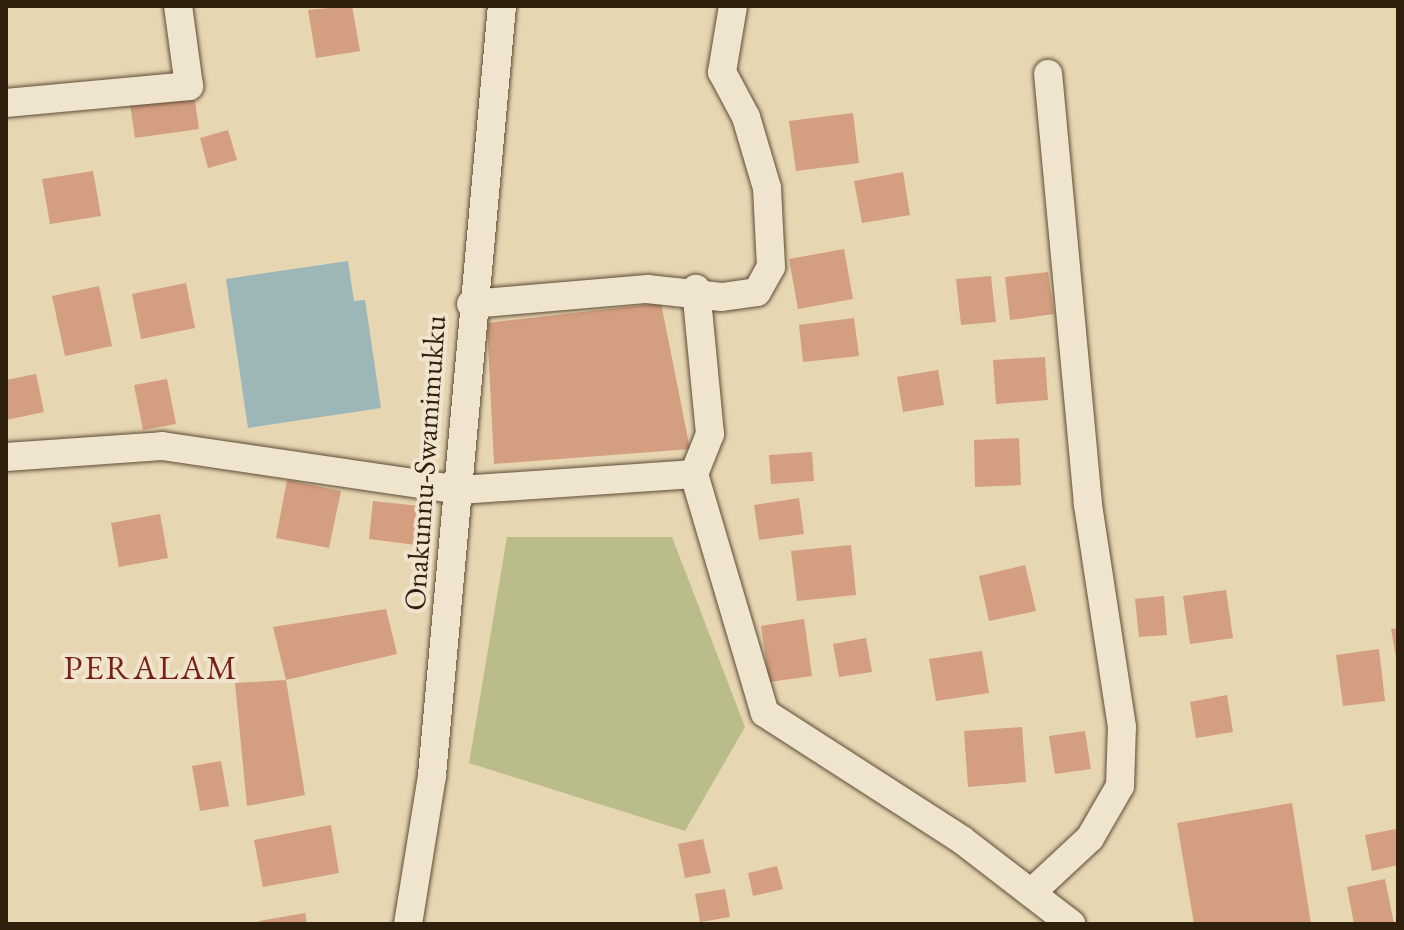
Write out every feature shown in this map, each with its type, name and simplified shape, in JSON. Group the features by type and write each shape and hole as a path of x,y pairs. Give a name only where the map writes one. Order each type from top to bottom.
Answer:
{"street":[{"path":"6,103 189,86 178,6"},
{"name":"Onakunnu-Swamimukku","path":"408,924 460,490 471,304 502,6"},
{"path":"471,304 696,289 722,297 757,292 771,267 767,188 746,117 722,72 733,6"},
{"path":"1031,893 1090,838 1120,786 1122,727 1088,504 1048,74"},
{"path":"696,289 710,434 694,474 765,713 1031,893 1071,924"},
{"path":"6,457 162,446 460,490 694,474"}],"green space":[{"path":"507,537 672,537 745,727 685,831 469,763"}],"water":[{"path":"348,261 354,301 365,300 381,408 248,428 226,279"}],"building":[{"path":"352,6 360,51 316,58 308,10"},
{"path":"194,94 199,129 135,138 130,104"},
{"path":"853,113 859,163 796,171 789,121"},
{"path":"228,130 237,160 208,168 200,138"},
{"path":"93,171 101,216 50,224 42,179"},
{"path":"903,172 910,215 862,223 854,181"},
{"path":"844,249 853,299 798,309 789,259"},
{"path":"1048,272 1054,314 1010,320 1005,277"},
{"path":"991,276 996,322 961,325 956,279"},
{"path":"186,283 195,328 141,339 132,294"},
{"path":"99,286 112,346 65,356 52,296"},
{"path":"661,303 690,449 494,464 487,323"},
{"path":"854,318 859,356 803,362 799,325"},
{"path":"1045,357 1048,400 996,404 993,360"},
{"path":"938,370 944,405 903,412 897,377"},
{"path":"36,374 44,412 6,420 6,380"},
{"path":"167,379 176,424 143,430 134,385"},
{"path":"1019,438 1021,485 975,487 974,440"},
{"path":"812,452 814,481 771,484 769,455"},
{"path":"287,480 341,491 329,548 276,538"},
{"path":"799,498 804,534 759,540 754,505"},
{"path":"373,501 429,507 424,546 369,539"},
{"path":"160,514 168,558 119,567 111,523"},
{"path":"851,545 856,595 797,601 791,551"},
{"path":"1025,565 1036,611 989,621 979,576"},
{"path":"1226,590 1233,638 1190,644 1183,596"},
{"path":"1164,596 1167,635 1139,637 1135,599"},
{"path":"386,609 397,654 286,680 273,627"},
{"path":"804,619 812,676 769,682 761,626"},
{"path":"1398,628 1398,657 1396,657 1391,629"},
{"path":"866,638 872,672 839,677 833,644"},
{"path":"1379,649 1385,701 1343,706 1336,655"},
{"path":"982,651 989,693 936,701 929,659"},
{"path":"286,680 305,795 247,806 235,683"},
{"path":"1227,695 1233,732 1196,738 1190,702"},
{"path":"1022,727 1026,782 968,787 964,731"},
{"path":"1085,731 1091,769 1055,774 1049,736"},
{"path":"221,761 229,806 200,811 192,766"},
{"path":"1292,803 1311,924 1194,924 1177,823"},
{"path":"331,825 339,873 263,887 254,840"},
{"path":"1396,829 1398,865 1372,871 1365,835"},
{"path":"703,839 711,873 685,878 678,844"},
{"path":"777,866 783,889 753,896 748,873"},
{"path":"1385,879 1394,924 1354,924 1347,887"},
{"path":"725,889 730,917 700,922 695,894"},
{"path":"305,913 307,924 259,924 259,921"}],"district":[{"name":"PERALAM","path":"151,668"}]}
